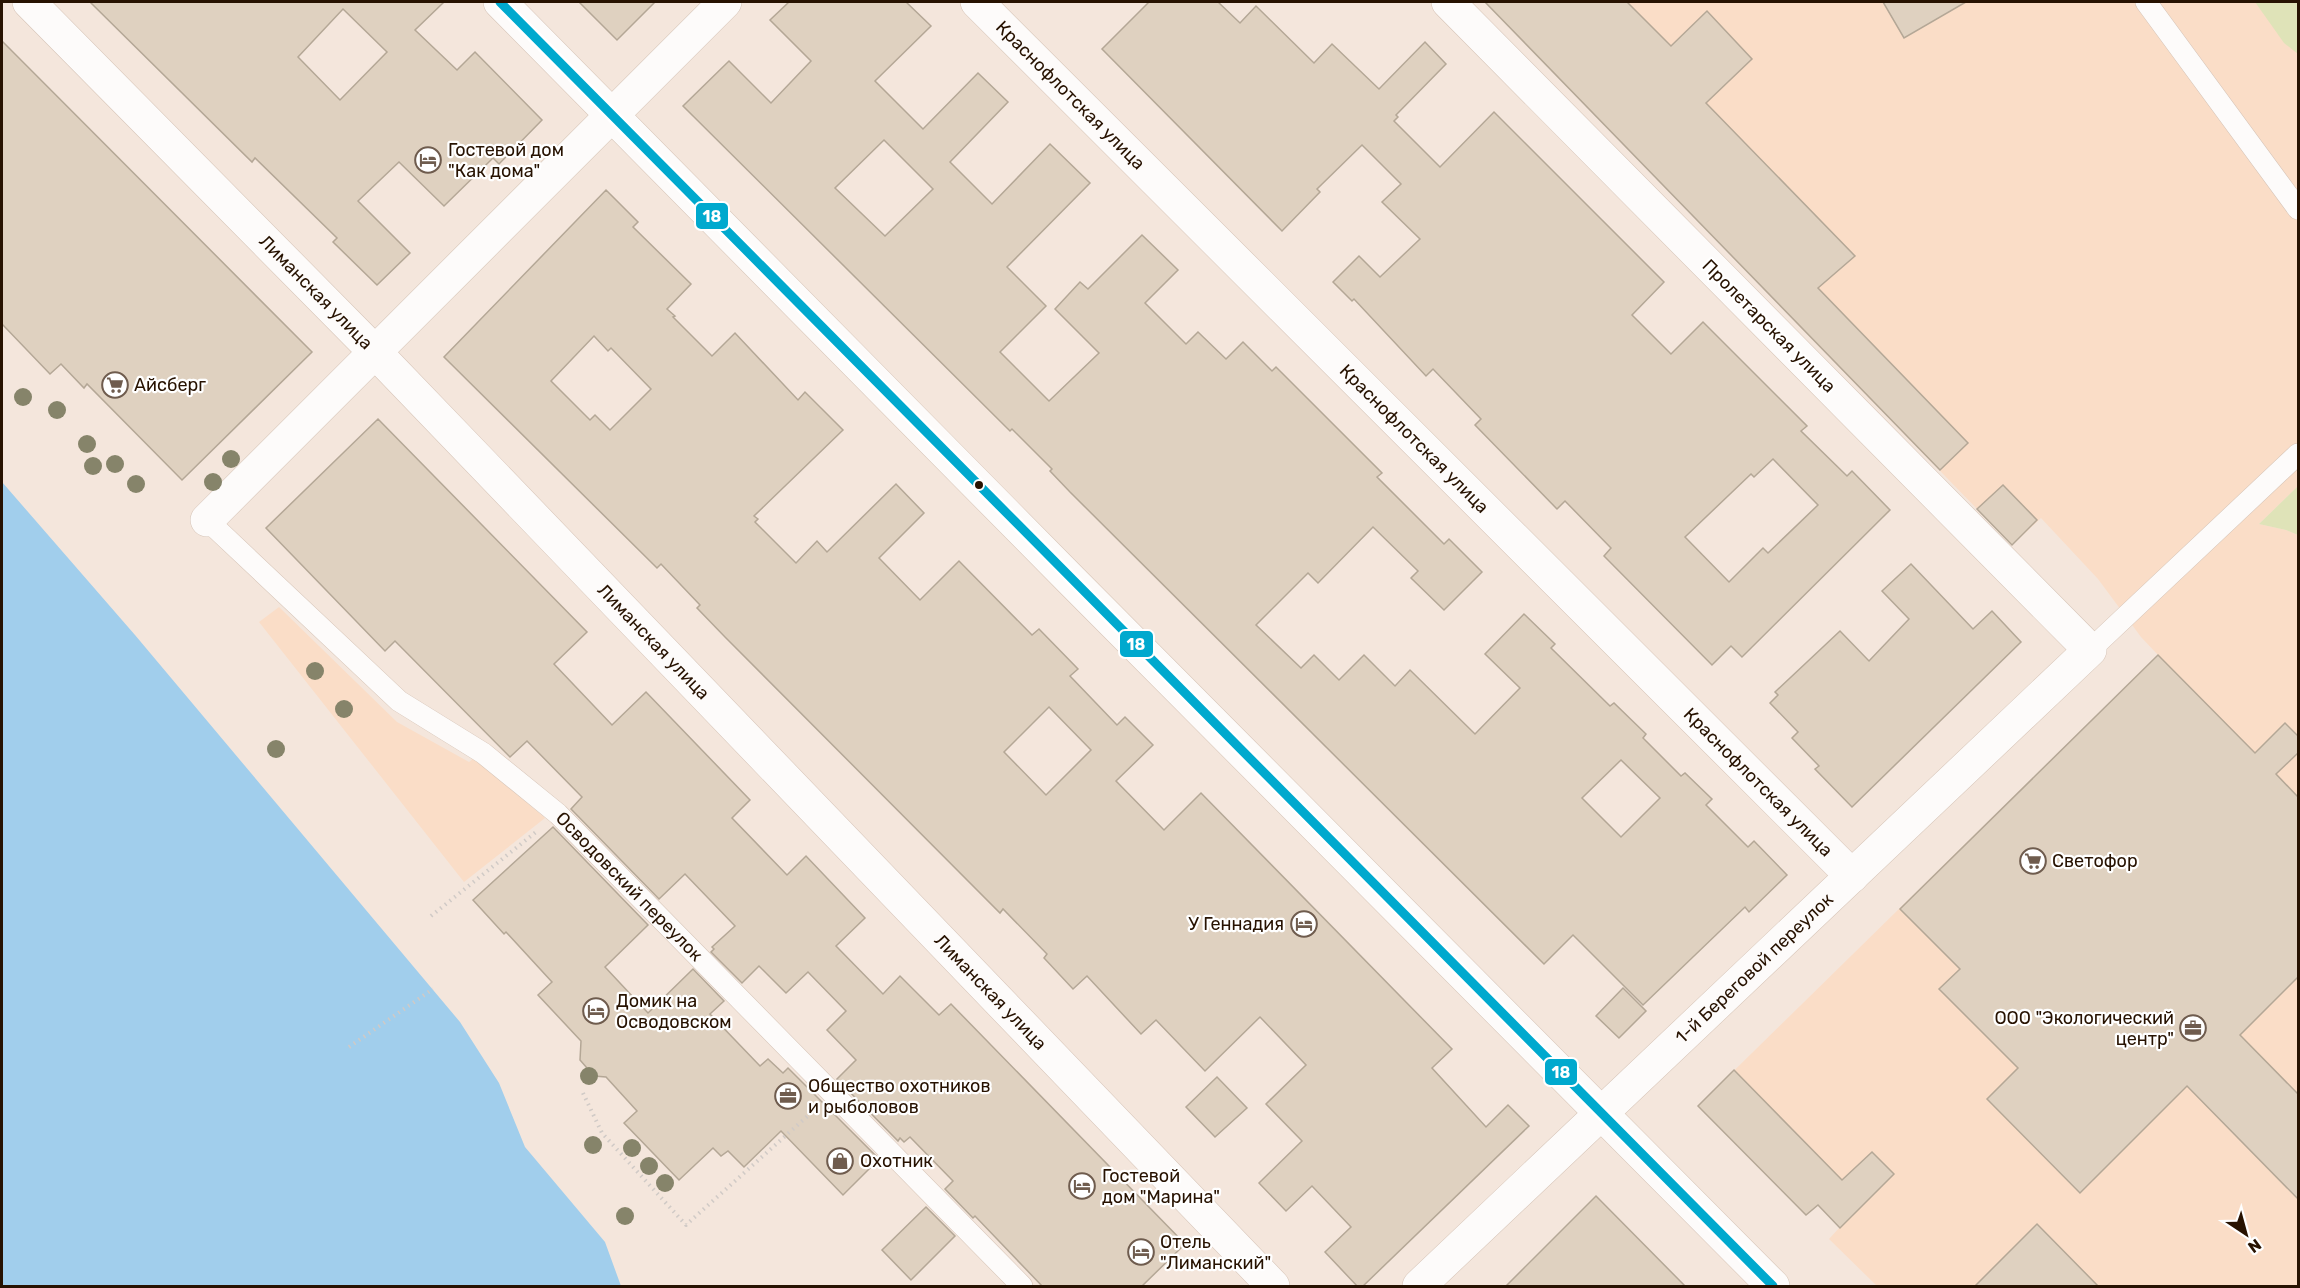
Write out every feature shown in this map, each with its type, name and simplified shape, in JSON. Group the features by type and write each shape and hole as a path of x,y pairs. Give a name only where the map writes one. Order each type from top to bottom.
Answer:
{"street":[{"name":"Лиманская улица","path":"29,2 375,352 1273,1287"},
{"path":"500,2 1773,1287"},
{"path":"207,520 725,2"},
{"name":"Краснофлотская улица","path":"977,2 1852,876"},
{"name":"Пролетарская улица","path":"1448,2 2090,650"},
{"name":"1-й Береговой переулок","path":"1419,1287 2090,650"}],"lane":[{"path":"2146,2 2298,209"},
{"path":"2090,650 2298,454"},
{"name":"Осводовский переулок","path":"207,520 399,701 483,753 558,814 1022,1287"}],"path":[{"path":"431,916 558,814"},
{"path":"349,1047 433,988"},
{"path":"583,1093 602,1133 686,1225 832,1094"}],"shaded area":[{"path":"1485,2 2298,2 2298,486 2259,524 2298,535 2298,1286 1877,1286 1829,1239 1840,1227 1818,1205 1806,1215 1698,1106 2158,655 2141,637 2098,579 2041,518 2012,545"},
{"path":"279,607 397,722 469,762 474,758 545,818 464,882 259,622"}],"green space":[{"path":"2255,2 2298,2 2298,54 2284,43"},
{"path":"2298,486 2298,535 2259,524"}],"water":[{"path":"2,482 135,635 460,1022 499,1083 525,1147 605,1242 621,1286 2,1286"}],"building":[{"path":"90,2 444,2 415,30 457,70 475,52 542,120 499,164 493,158 444,206 399,162 358,201 410,253 377,285 333,242 337,238 255,158 252,162","holes":["343,9 387,52 340,100 298,57"]},
{"path":"579,2 655,2 617,40"},
{"path":"789,2 906,2 931,26 875,81 923,129 978,73 1008,102 950,162 992,204 1050,144 1090,183 1007,267 1046,306 1000,352 1049,401 1099,353 1055,309 1080,282 1088,289 1142,235 1178,270 1145,303 1186,344 1198,332 1226,359 1243,342 1272,371 1276,367 1382,473 1377,477 1444,544 1449,539 1482,572 1444,610 1411,578 1418,571 1373,527 1318,583 1308,573 1256,625 1301,668 1314,655 1339,680 1364,655 1395,686 1410,670 1475,734 1520,688 1485,654 1524,614 1555,644 1551,648 1610,706 1614,703 1646,734 1643,738 1681,776 1685,773 1712,799 1706,805 1748,847 1754,841 1787,875 1749,912 1745,907 1643,1005 1573,935 1544,964 1070,492 1050,471 1052,469 1012,429 1010,431 683,106 729,61 771,103 811,61 770,20","holes":["884,140 933,189 885,236 835,188","1621,760 1660,798 1621,837 1582,798"]},
{"path":"1149,2 1218,2 1240,23 1256,6 1314,63 1332,44 1379,89 1425,42 1446,64 1396,115 1398,117 1394,121 1440,167 1494,112 1664,282 1632,315 1671,354 1703,322 1807,426 1801,431 1847,476 1852,471 1890,510 1742,657 1731,646 1712,665 1604,556 1611,548 1565,501 1557,509 1475,425 1481,419 1433,369 1426,376 1354,299 1352,301 1333,282 1359,256 1380,277 1420,239 1382,202 1401,184 1362,145 1317,189 1320,192 1282,231 1102,49","holes":["1773,459 1818,505 1768,553 1763,548 1729,582 1685,537 1751,474 1754,477"]},
{"path":"1485,2 1627,2 1671,46 1707,11 1752,59 1706,103 1855,256 1818,288 1968,443 1940,470"},
{"path":"1883,2 1966,2 1904,38"},
{"path":"2,41 312,352 182,480 87,384 84,388 61,364 50,374 2,324"},
{"path":"606,190 638,222 633,227 691,284 667,309 675,316 673,317 712,356 735,333 798,400 805,392 843,430 754,516 758,519 755,522 796,563 817,541 827,552 896,484 924,513 879,558 920,600 959,561 1032,635 1039,629 1078,669 1070,676 1117,725 1125,717 1153,745 1116,781 1164,830 1201,793 1452,1049 1432,1068 1486,1127 1508,1105 1529,1126 1362,1287 1358,1287 1325,1252 1351,1227 1312,1186 1286,1211 1259,1183 1302,1141 1266,1104 1306,1065 1260,1017 1205,1071 1156,1020 1141,1034 1087,976 1073,989 1044,958 1047,954 1003,909 1000,913 725,637 697,608 700,605 661,564 657,568 444,357","holes":["594,336 608,351 611,348 651,389 610,430 595,415 590,420 551,381","1049,707 1091,750 1046,795 1004,752"]},
{"path":"378,419 587,632 554,664 612,725 646,692 750,800 732,818 787,875 806,856 865,918 836,946 883,994 900,976 939,1015 951,1004 1185,1244 1141,1287 1043,1287 975,1216 973,1218 945,1189 953,1181 910,1137 904,1142 900,1138 898,1141 837,1079 856,1060 827,1030 846,1011 808,972 786,993 759,966 742,983 711,952 714,949 712,947 735,926 685,874 659,899 571,809 582,797 527,741 510,757 395,641 385,651 266,528"},
{"path":"2003,485 2037,520 2012,545 1977,509"},
{"path":"1911,564 1973,629 1992,611 2021,642 1852,807 1815,769 1819,766 1792,738 1798,732 1770,703 1778,695 1775,692 1840,631 1869,661 1909,619 1882,591"},
{"path":"2158,655 2255,753 2285,723 2298,736 2298,753 2276,774 2298,797 2298,977 2240,1035 2298,1094 2298,1199 2187,1086 2080,1193 1987,1099 2018,1068 1939,989 1960,969 1900,909"},
{"path":"553,827 648,925 605,967 648,1013 693,969 724,1001 710,1014 760,1066 768,1059 783,1073 788,1068 879,1159 843,1195 781,1131 744,1167 728,1151 721,1156 713,1148 679,1180 624,1123 637,1111 606,1077 594,1076 580,1060 581,1041 538,995 552,982 473,900"},
{"path":"1623,988 1646,1011 1619,1038 1596,1016"},
{"path":"1734,1070 1842,1180 1872,1152 1894,1174 1840,1228 1818,1205 1806,1215 1698,1106"},
{"path":"1217,1077 1247,1108 1215,1137 1186,1107"},
{"path":"1596,1196 1686,1287 1505,1287"},
{"path":"926,1207 955,1236 911,1280 882,1250"},
{"path":"2037,1224 2099,1287 1974,1287"}],"transit line":[{"name":"18","path":"500,2 1773,1286"}],"place":[{"name":"Гостевой дом \"Как дома\"","path":"428,160"},
{"name":"Айсберг","path":"115,385"},
{"name":"Светофор","path":"2033,861"},
{"name":"У Геннадия","path":"1304,924"},
{"name":"Домик на Осводовском","path":"596,1011"},
{"name":"ООО \"Экологический центр\"","path":"2193,1028"},
{"name":"Общество охотников и рыболовов","path":"788,1096"},
{"name":"Охотник","path":"840,1161"},
{"name":"Гостевой дом \"Марина\"","path":"1082,1186"},
{"name":"Отель \"Лиманский\"","path":"1141,1252"}]}
